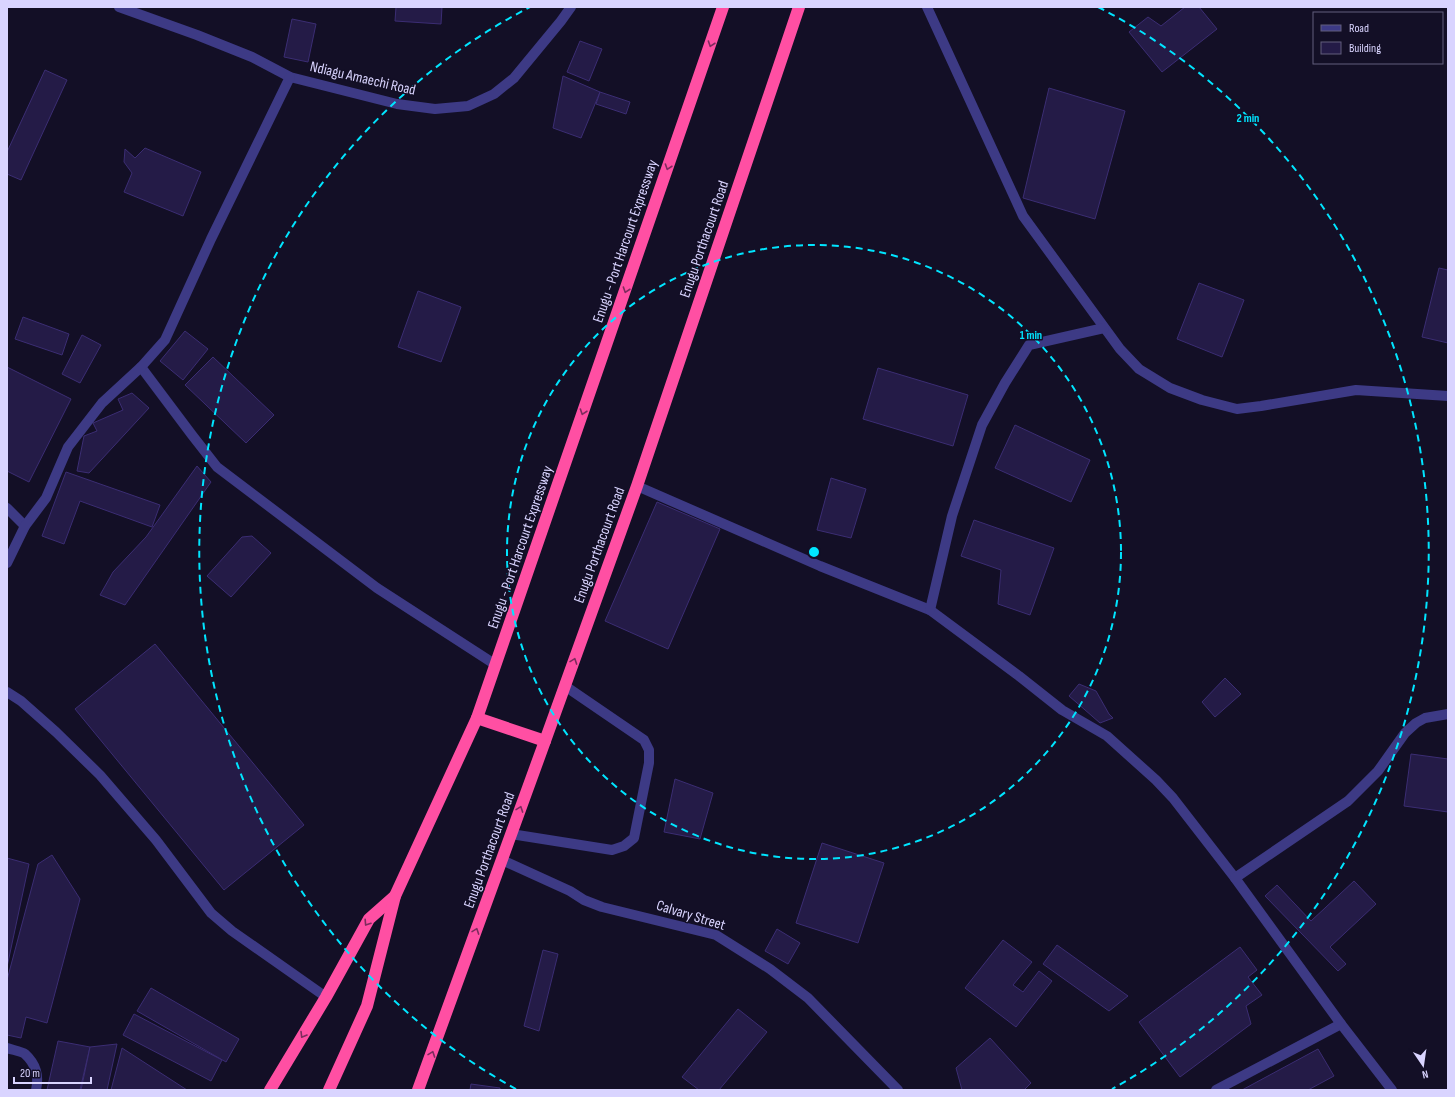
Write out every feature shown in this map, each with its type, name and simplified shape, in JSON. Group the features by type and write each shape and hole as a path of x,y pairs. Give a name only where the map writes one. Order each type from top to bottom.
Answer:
{"highway":[{"name":"Enugu - Port Harcourt Expressway","path":"328,1090 367,1006 395,896 477,718 723,7"},
{"name":"Enugu Porthacourt Road","path":"418,1090 424,1077 637,486 799,7"},
{"path":"477,718 545,741"},
{"path":"270,1090 326,997 369,919 395,896"},
{"path":"423,1090 424,1077"}],"street":[{"name":"Ndiagu Amaechi Road","path":"119,7 197,35 238,52 290,77 397,104 435,109 468,106 494,94 514,78 571,7"},
{"path":"927,7 1023,216 1104,328 1120,349 1139,369 1170,388 1202,400 1236,409 1356,390 1448,396"},
{"path":"7,563 25,526 46,498 68,447 102,403 141,367 165,340 211,239 290,77"},
{"path":"930,610 952,516 982,425 1005,383 1029,345 1104,328"},
{"path":"141,367 217,467 377,588 496,665"},
{"path":"637,486 820,566 930,610 1062,710 1108,736 1156,780 1173,798 1235,878 1341,1024 1392,1090"},
{"path":"7,508 25,526"},
{"path":"511,834 612,850 624,846 634,838 649,763 649,750 644,740 565,686"},
{"path":"7,692 21,701 100,775 156,840 211,913 232,931 326,997"},
{"path":"1235,878 1348,801 1378,771 1405,733 1416,723 1425,718 1448,714"},
{"name":"Calvary Street","path":"502,860 570,891 584,900 602,908 716,935 770,969 808,998 898,1090"},
{"path":"1216,1090 1341,1024"},
{"path":"7,1048 25,1054 36,1069 38,1080 36,1090"}],"building":[{"path":"396,7 442,7 441,24 395,21"},
{"path":"1185,7 1199,7 1217,29 1162,72 1129,32 1148,17 1161,26"},
{"path":"292,19 316,24 308,62 284,57"},
{"path":"580,41 602,49 589,81 567,72"},
{"path":"45,70 67,80 21,180 7,174 7,152"},
{"path":"563,76 600,92 581,138 553,128"},
{"path":"1049,88 1125,111 1095,219 1023,198"},
{"path":"600,92 630,102 626,114 596,104"},
{"path":"145,148 201,172 183,216 124,192 132,173 124,162 125,149 135,158"},
{"path":"1439,268 1448,270 1448,343 1422,337"},
{"path":"1199,283 1244,300 1222,357 1177,339"},
{"path":"418,291 461,307 441,362 398,347"},
{"path":"23,317 69,334 62,355 15,339"},
{"path":"185,331 208,349 183,380 160,361"},
{"path":"82,335 101,345 80,383 62,374"},
{"path":"213,357 274,415 246,443 185,385"},
{"path":"7,367 71,399 29,482 7,471"},
{"path":"878,368 968,395 953,446 863,419"},
{"path":"132,393 149,408 89,473 77,471 84,436 97,431 93,423 123,410 118,399"},
{"path":"1015,425 1090,460 1071,502 995,468"},
{"path":"197,466 211,482 125,605 100,595 113,572 146,537"},
{"path":"66,472 160,505 152,527 80,501 64,544 42,536"},
{"path":"831,478 866,489 851,538 817,530"},
{"path":"657,502 720,529 668,649 605,621"},
{"path":"974,520 1054,548 1030,615 998,604 1001,570 961,556"},
{"path":"252,536 271,553 231,597 207,576 242,537"},
{"path":"155,644 304,825 224,890 75,709"},
{"path":"1225,678 1241,694 1215,717 1202,702"},
{"path":"1079,684 1096,691 1109,714 1113,718 1100,723 1069,696"},
{"path":"1411,754 1448,759 1448,812 1404,806"},
{"path":"675,779 713,793 700,839 664,832"},
{"path":"822,843 884,863 858,943 796,923"},
{"path":"52,855 80,899 47,1023 26,1017 21,1038 7,1035 7,980 38,864"},
{"path":"7,858 29,864 7,967"},
{"path":"1354,881 1376,904 1330,947 1346,964 1338,971 1265,896 1277,885 1311,921"},
{"path":"777,929 800,943 788,964 765,951"},
{"path":"1003,940 1032,962 1013,985 1023,992 1039,971 1052,981 1016,1027 965,988"},
{"path":"1057,945 1128,996 1109,1011 1043,964"},
{"path":"1240,947 1257,970 1248,977 1262,995 1246,1006 1251,1024 1180,1077 1139,1022"},
{"path":"543,950 558,954 539,1031 524,1026"},
{"path":"151,988 239,1039 226,1062 137,1011"},
{"path":"738,1009 767,1032 719,1090 699,1090 682,1077"},
{"path":"134,1014 222,1060 211,1081 123,1035"},
{"path":"990,1038 1031,1083 1024,1090 962,1090 956,1068"},
{"path":"58,1041 90,1047 80,1090 47,1090"},
{"path":"117,1044 107,1090 81,1090 90,1047"},
{"path":"122,1048 187,1090 111,1090"},
{"path":"1318,1049 1334,1076 1308,1090 1242,1090"},
{"path":"471,1084 500,1088 500,1090 470,1090"}]}
